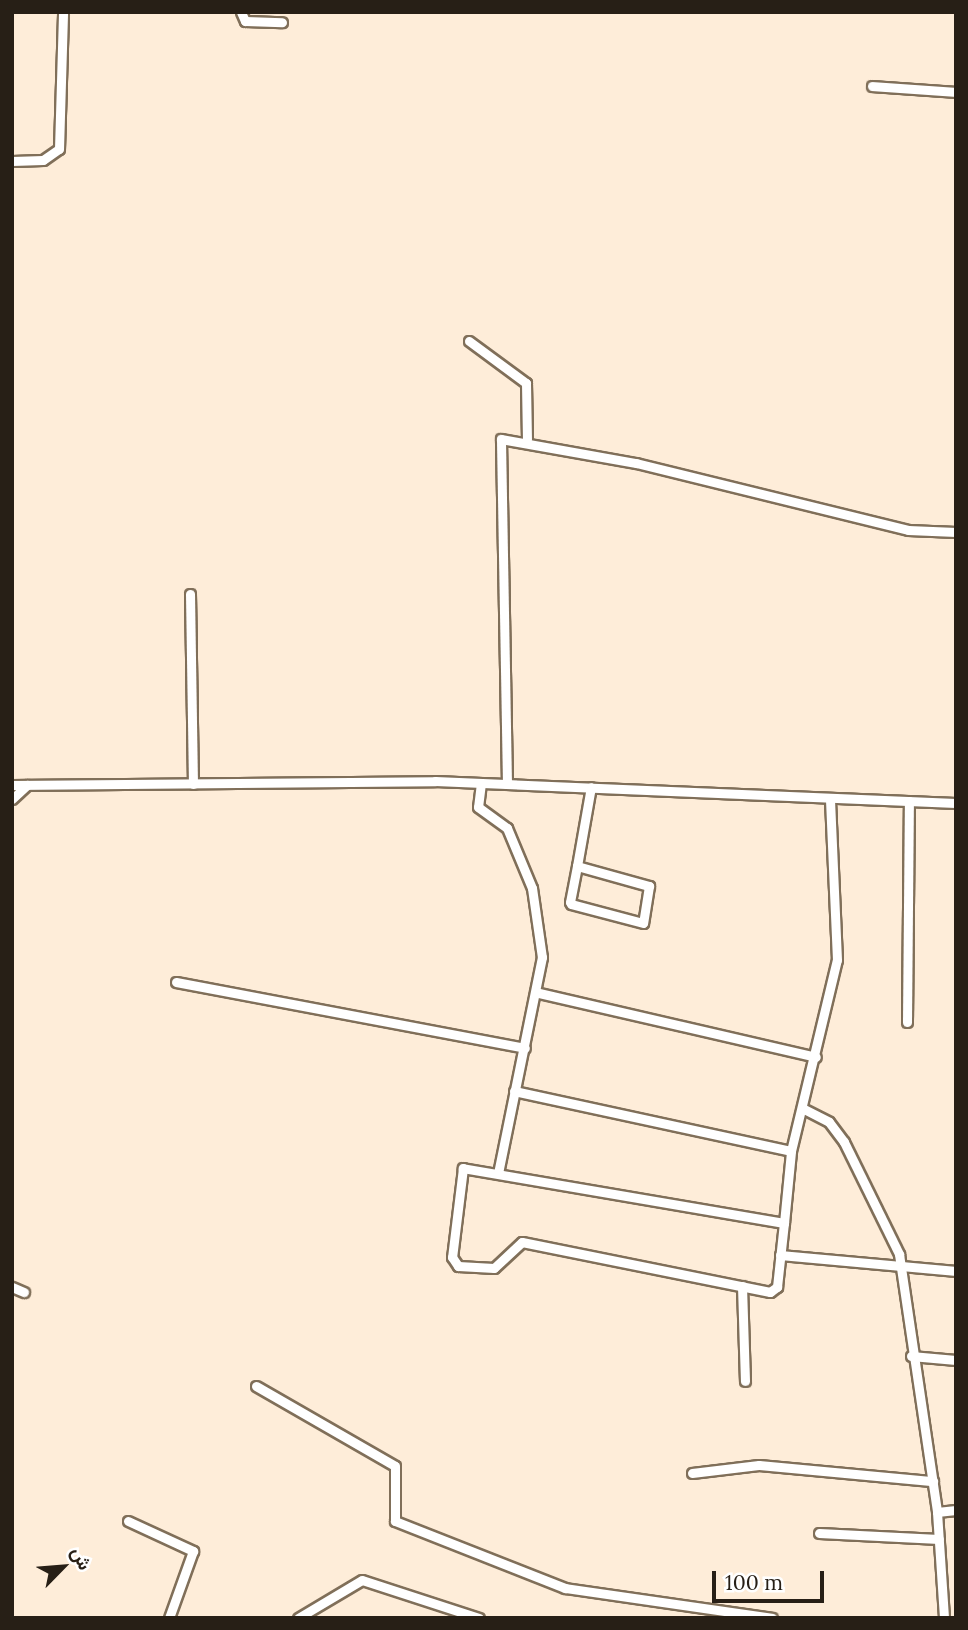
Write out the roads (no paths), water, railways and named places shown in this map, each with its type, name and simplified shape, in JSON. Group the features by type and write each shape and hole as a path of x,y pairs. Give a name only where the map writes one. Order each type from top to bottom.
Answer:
{"street":[{"path":"12,162 43,160 59,149 63,12"},
{"path":"241,12 245,21 282,22"},
{"path":"872,86 956,92"},
{"path":"469,341 526,383 527,439"},
{"path":"507,784 499,443 509,436 894,527 956,532"},
{"path":"190,594 193,784"},
{"path":"481,783 478,807 511,834 536,900 539,993 514,1091 498,1174"},
{"path":"12,785 481,783 956,803"},
{"path":"12,799 27,785"},
{"path":"577,866 649,886 643,923 572,906 577,866 591,787"},
{"path":"784,1223 463,1168 454,1211 458,1266 494,1268 522,1242 773,1291 780,1255 784,1223 791,1151 831,1001 840,918 830,798"},
{"path":"907,1022 909,801"},
{"path":"176,982 525,1048"},
{"path":"539,993 816,1057"},
{"path":"514,1091 791,1151"},
{"path":"802,1108 821,1115 844,1142 902,1267 911,1356 937,1512 944,1618"},
{"path":"780,1255 956,1271"},
{"path":"742,1286 745,1381"},
{"path":"12,1287 24,1292"},
{"path":"911,1356 956,1360"},
{"path":"256,1386 395,1466 395,1521 574,1590 772,1618"},
{"path":"692,1473 759,1465 933,1482"},
{"path":"937,1512 956,1510"},
{"path":"128,1521 193,1551 169,1618"},
{"path":"819,1533 939,1539"},
{"path":"298,1618 362,1580 479,1618"}]}
